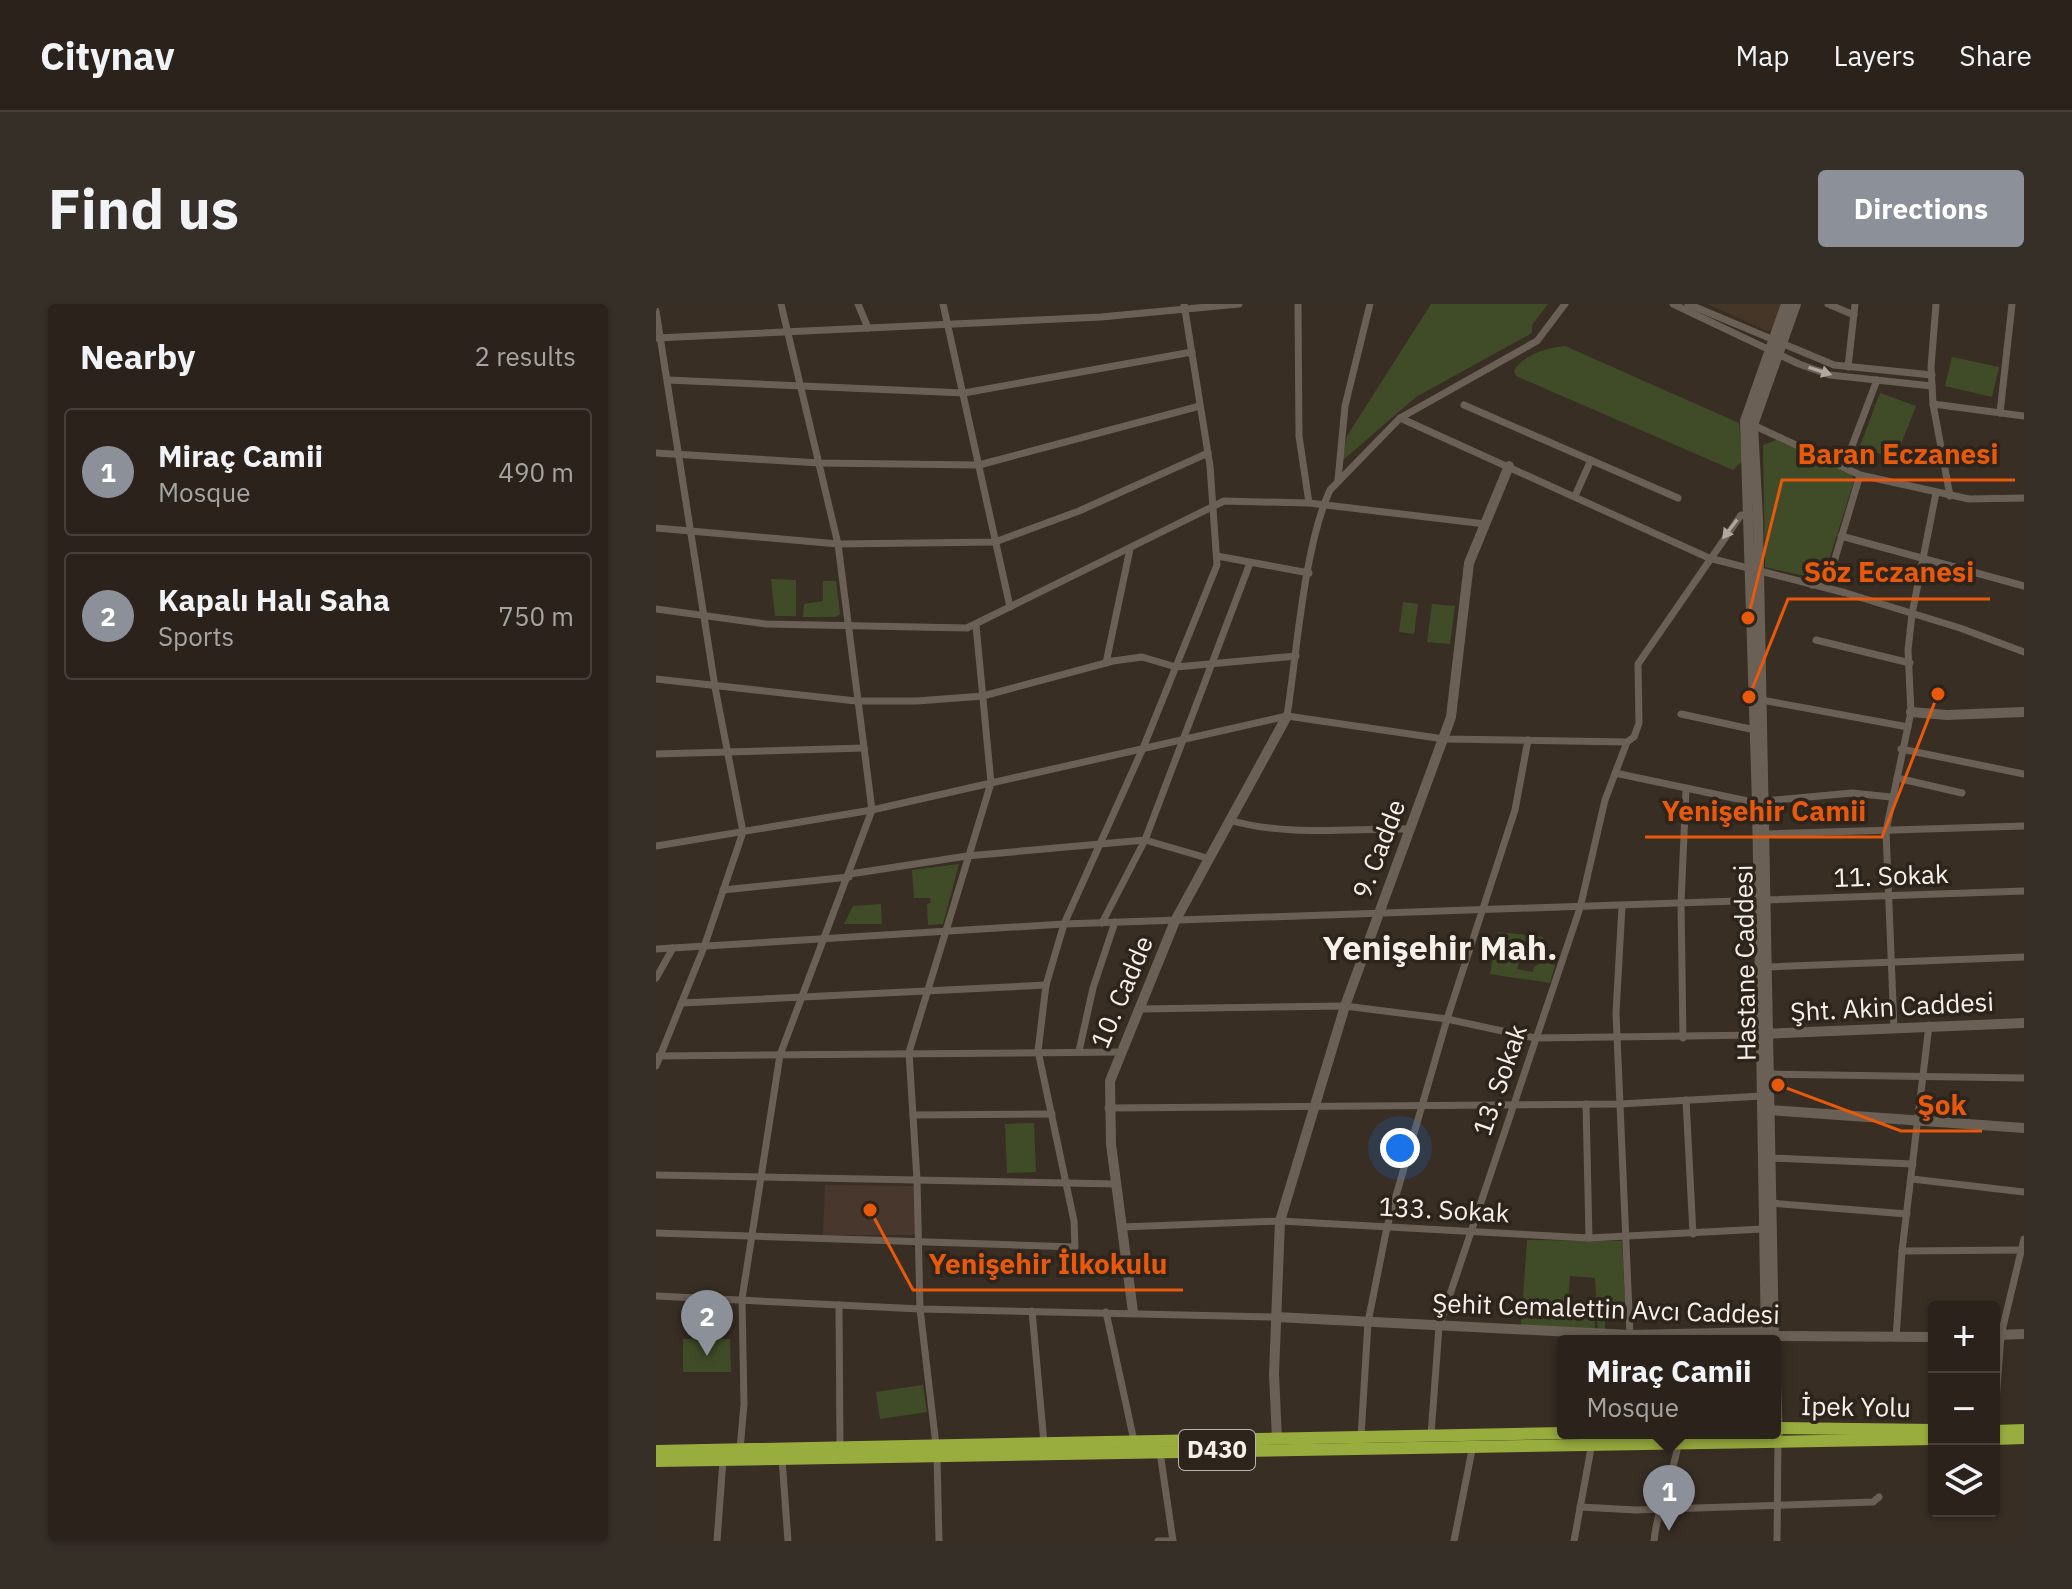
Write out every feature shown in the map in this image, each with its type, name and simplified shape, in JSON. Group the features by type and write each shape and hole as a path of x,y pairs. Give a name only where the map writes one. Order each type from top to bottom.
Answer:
{"highway":[{"path":"2000,1429 2024,1430"},
{"name":"İpek Yolu","path":"1781,1434 1928,1430"},
{"name":"D430","path":"656,1461 937,1452 1044,1443 1557,1433"},
{"name":"D430","path":"1781,1434 1928,1439"},
{"path":"2000,1439 2024,1438"},
{"name":"D430","path":"656,1451 840,1448 937,1452 1160,1451 1714,1439"}],"street":[{"path":"740,1449 744,1404 742,1299 780,1055 850,876 872,810 838,544 781,304"},
{"path":"858,304 868,328"},
{"path":"943,304 1010,607"},
{"path":"658,338 949,325 1239,304"},
{"path":"1298,304 1299,436 1309,503"},
{"path":"1338,480 1345,406 1370,304"},
{"path":"1287,716 1323,505 1338,480 1400,418 1537,341 1565,304"},
{"path":"1673,304 1775,346 1813,358 1848,367 1932,375"},
{"path":"1688,304 1775,346 1799,364 1830,375 1932,386"},
{"name":"Hastane Caddesi","path":"1770,1335 1763,1229 1762,1096 1768,967 1762,902 1765,834 1755,730 1754,517 1749,423 1786,304"},
{"name":"Hastane Caddesi","path":"1775,346 1796,304"},
{"path":"1828,304 1854,315"},
{"path":"1848,367 1855,304"},
{"path":"1936,304 1933,404 1950,496"},
{"path":"2000,413 2012,304"},
{"path":"656,1233 1075,1247 1067,1184 1038,1051 1046,985 1064,924 1143,748 1217,565 1208,453 1184,306"},
{"path":"656,311 715,687 743,832 704,947 656,1066"},
{"path":"668,380 964,393 1192,352"},
{"path":"1844,467 1877,380"},
{"path":"1933,404 2024,416"},
{"path":"1464,405 1678,498"},
{"path":"656,453 819,463 979,465 1200,406"},
{"path":"1400,418 1709,558 1912,614 2024,652"},
{"path":"1749,423 1860,475 1950,496 2024,498"},
{"path":"656,528 838,544 995,542 1079,511 1208,453"},
{"path":"1575,496 1591,460"},
{"name":"9. Cadde","path":"1277,1439 1276,1317 1280,1221 1345,1006 1451,717 1469,563 1509,466"},
{"path":"1812,585 1834,562 1860,475"},
{"path":"1894,1028 1886,831 1911,712 1912,614 1936,493"},
{"path":"656,609 706,617 847,628 967,628 1224,501 1309,503 1485,524"},
{"name":"13. Sokak","path":"1431,1435 1439,1327 1580,908 1605,800 1627,742 1634,737 1639,723 1638,664 1741,515 1754,517"},
{"path":"1841,536 2024,586"},
{"path":"1106,663 1130,549"},
{"path":"1217,556 1309,573"},
{"path":"1102,923 1145,840 1250,563"},
{"name":"Hastane Caddesi","path":"1754,569 1762,700 1762,902 1769,1074 1770,1335"},
{"path":"939,1541 937,1452 920,1309 917,1180 909,1052 991,783 976,625"},
{"path":"1816,640 1910,663"},
{"path":"656,679 856,701 983,696 1106,663 1142,657 1176,667 1296,656"},
{"path":"1762,700 1908,727"},
{"path":"1911,712 1947,715 2024,712"},
{"path":"1681,714 1755,730"},
{"path":"656,846 872,810 1287,716 1444,739 1627,742"},
{"name":"10. Cadde","path":"1133,1312 1108,1108 1110,1081 1175,921 1287,716"},
{"path":"1361,1437 1368,1322 1387,1227 1480,911 1515,810 1528,740"},
{"path":"656,754 864,748"},
{"path":"1901,749 2024,774"},
{"path":"1615,773 1686,790 1761,802 1852,793 1891,797"},
{"path":"1897,778 1962,793"},
{"path":"1683,1038 1681,903 1686,790"},
{"path":"1229,820 1257,829 1411,829"},
{"path":"1765,834 2024,826"},
{"path":"723,890 850,876 967,856 1145,840 1207,858"},
{"name":"11. Sokak","path":"656,949 827,936 1380,910 1480,911 2024,891"},
{"path":"1622,906 1617,1038 1630,1335"},
{"path":"1079,1051 1093,988 1115,922"},
{"path":"656,978 673,948"},
{"path":"1768,967 2024,957"},
{"path":"682,1003 1046,985"},
{"path":"1140,1009 1345,1006 1447,1019 1535,1038 1683,1038 1765,1034"},
{"name":"Şht. Akin Caddesi","path":"1765,1034 2024,1023"},
{"path":"1896,1338 1902,1251 1929,1025"},
{"path":"658,1056 1121,1052"},
{"path":"1769,1074 1924,1080 2024,1078"},
{"path":"1108,1108 1620,1104 1762,1096"},
{"path":"1686,1100 1693,1234"},
{"path":"1586,1104 1589,1238"},
{"path":"1769,1110 2024,1128"},
{"path":"913,1115 1052,1114"},
{"path":"1770,1158 1913,1164"},
{"path":"656,1175 1116,1184"},
{"path":"1912,1179 2024,1192"},
{"path":"1770,1203 1907,1214"},
{"name":"133. Sokak","path":"1122,1227 1280,1221 1589,1238 1763,1229"},
{"path":"2000,1328 2024,1239"},
{"path":"1902,1251 2021,1250"},
{"path":"656,1296 920,1309 1276,1317"},
{"path":"839,1305 840,1448"},
{"path":"1032,1311 1044,1443"},
{"path":"1106,1312 1134,1441"},
{"name":"Şehit Cemalettin Avcı Caddesi","path":"1276,1317 1630,1335"},
{"path":"2000,1335 2024,1334"},
{"name":"Şehit Cemalettin Avcı Caddesi","path":"1781,1338 1928,1337"},
{"path":"1774,1439 1777,1541"},
{"path":"1654,1541 1660,1507 1675,1469 1678,1442"},
{"path":"1574,1541 1592,1443"},
{"path":"1454,1541 1473,1445"},
{"path":"1158,1541 1173,1541 1160,1451"},
{"path":"782,1459 788,1541"},
{"path":"717,1541 723,1460"},
{"path":"1580,1507 1636,1510 1873,1502 1879,1497"}],"shaded area":[{"path":"1707,304 1782,304 1772,329 1767,331"},
{"path":"825,1185 916,1186 915,1235 823,1235"}],"green space":[{"path":"1431,304 1548,304 1532,325 1532,333 1416,397 1342,461 1347,436"},
{"path":"1565,346 1739,423 1742,461 1733,470 1516,376 1514,371 1529,356"},
{"path":"1952,357 1999,367 1992,397 1945,386"},
{"path":"1880,393 1916,406 1895,460 1860,446"},
{"path":"1776,440 1851,474 1854,481 1829,560 1809,577 1765,567 1763,445"},
{"path":"771,579 796,580 796,616 775,616"},
{"path":"823,581 836,581 840,614 835,617 803,617 804,604 823,601"},
{"path":"1403,602 1418,604 1414,634 1399,632"},
{"path":"1432,604 1455,606 1450,644 1427,642"},
{"path":"959,864 943,924 928,925 927,904 931,903 930,898 914,898 912,870"},
{"path":"881,904 882,924 844,924 853,906"},
{"path":"1498,932 1543,937 1540,950 1557,955 1556,960 1521,954 1517,969 1533,972 1534,967 1543,962 1555,965 1550,983 1490,974"},
{"path":"1034,1123 1036,1172 1007,1173 1005,1124"},
{"path":"1527,1240 1622,1241 1625,1302 1605,1303 1605,1330 1598,1330 1595,1278 1570,1276 1568,1304 1594,1311 1595,1330 1521,1325"},
{"path":"683,1339 730,1339 731,1372 683,1372"},
{"path":"923,1385 927,1412 880,1419 876,1392"}],"place":[{"name":"Baran Eczanesi","path":"1748,618"},
{"name":"Yenişehir Camii","path":"1938,694"},
{"name":"Söz Eczanesi","path":"1749,697"},
{"name":"Şok","path":"1778,1085"},
{"name":"Yenişehir İlkokulu","path":"870,1210"},
{"name":"Kapalı Halı Saha","path":"707,1356"},
{"name":"Miraç Camii","path":"1669,1531"}],"district":[{"name":"Yenişehir Mah.","path":"1440,948"}]}
